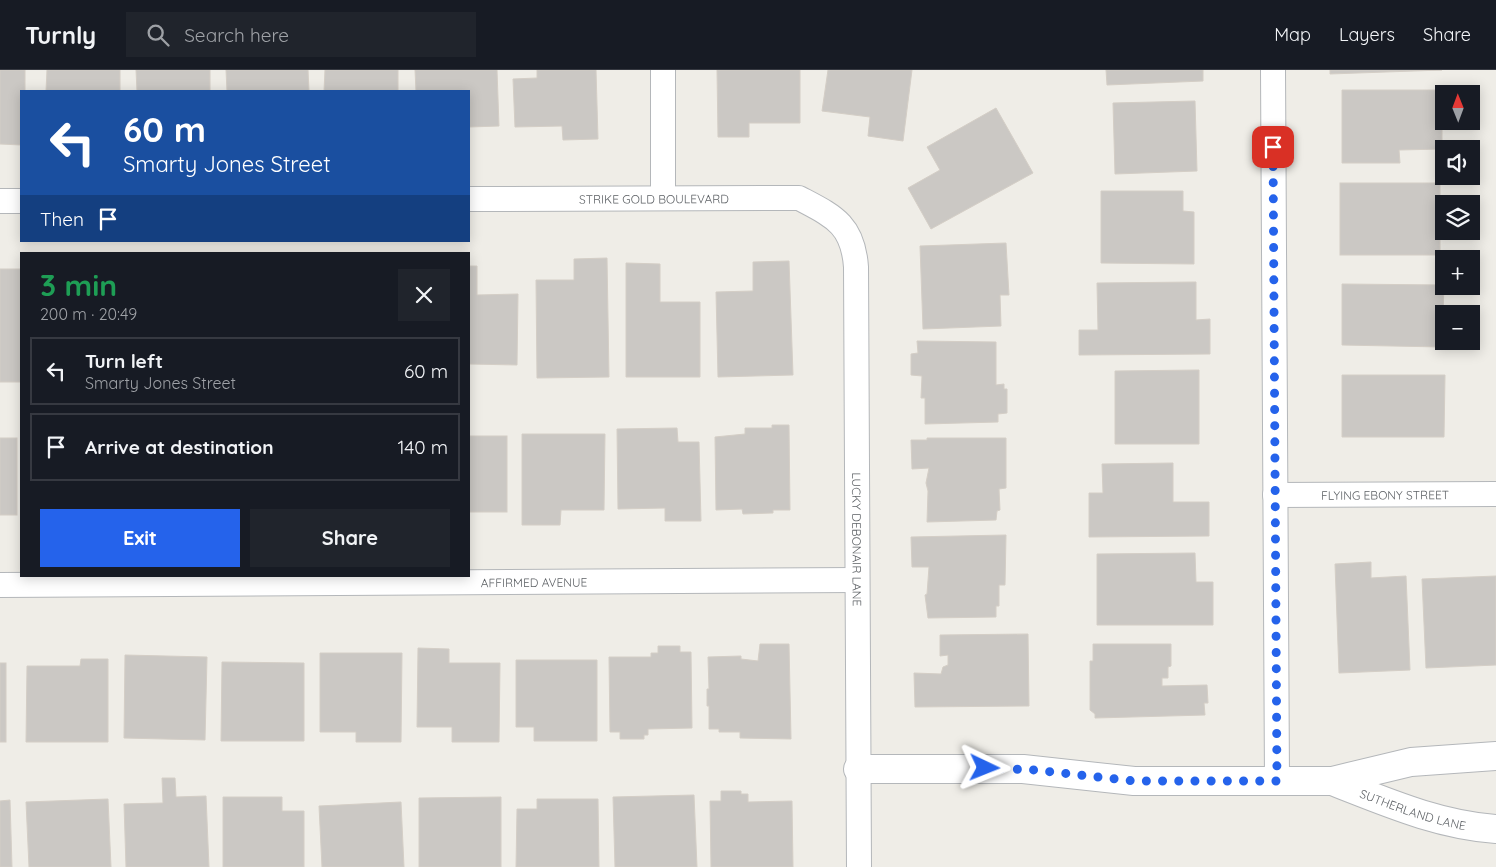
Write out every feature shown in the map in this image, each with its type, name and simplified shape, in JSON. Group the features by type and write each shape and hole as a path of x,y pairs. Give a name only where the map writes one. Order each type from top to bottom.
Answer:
{"street":[{"path":"662,70 663,198"},
{"path":"1273,70 1277,781"},
{"name":"STRIKE GOLD BOULEVARD","path":"470,199 798,198 834,216"},
{"path":"0,201 20,201"},
{"name":"LUCKY DEBONAIR LANE","path":"834,216 845,230 855,258 858,867"},
{"name":"FLYING EBONY STREET","path":"1275,495 1496,494"},
{"name":"AFFIRMED AVENUE","path":"0,585 857,580"},
{"name":"SUTHERLAND LANE","path":"858,769 985,768 1039,771 1134,781 1332,781 1411,762 1496,756"},
{"name":"SUTHERLAND LANE","path":"1332,781 1408,811 1455,823 1496,829"}],"building":[{"path":"0,70 25,70 25,90 20,90 20,145 0,144"},
{"path":"47,70 120,70 120,90 46,90"},
{"path":"136,70 210,70 210,90 137,90"},
{"path":"226,70 308,70 309,90 227,90"},
{"path":"325,70 398,70 398,90 324,90"},
{"path":"415,70 497,70 499,126 470,127 470,90 416,90"},
{"path":"537,70 596,70 598,139 563,140 562,126 515,127 513,79 537,78"},
{"path":"717,70 800,70 800,123 749,123 749,137 718,137"},
{"path":"828,70 912,70 903,141 868,136 870,117 822,111"},
{"path":"1106,70 1203,70 1203,81 1107,85"},
{"path":"1330,70 1442,70 1330,74"},
{"path":"1342,90 1435,90 1435,130 1442,130 1442,140 1435,140 1435,149 1399,150 1400,163 1342,163"},
{"path":"1195,101 1197,171 1115,174 1113,103"},
{"path":"996,108 1033,173 931,229 908,188 940,170 927,147"},
{"path":"1340,183 1435,183 1435,185 1440,185 1440,195 1435,195 1435,240 1440,240 1440,250 1435,250 1435,255 1340,255"},
{"path":"1101,191 1183,191 1183,211 1194,212 1194,264 1101,263"},
{"path":"1006,243 1009,295 1000,295 1001,326 923,329 920,246"},
{"path":"607,258 609,377 537,378 536,280 574,280 574,259"},
{"path":"789,261 793,375 718,377 716,292 753,291 753,262"},
{"path":"626,263 660,264 660,302 700,302 700,377 626,377"},
{"path":"470,266 477,266 477,295 518,294 517,365 470,364"},
{"path":"0,269 20,269 20,382 0,382"},
{"path":"1196,282 1196,320 1210,319 1210,354 1079,355 1079,330 1098,330 1097,283"},
{"path":"1342,284 1435,285 1435,295 1444,295 1443,305 1435,305 1435,347 1342,345"},
{"path":"917,341 996,342 996,385 1004,384 1004,389 1007,389 1007,413 998,414 998,422 925,424 925,398 921,398 922,376 911,375 911,354 918,353"},
{"path":"1199,370 1199,444 1115,444 1115,371"},
{"path":"1342,375 1445,375 1444,437 1342,437"},
{"path":"772,425 789,425 790,510 773,510 773,513 743,514 742,509 716,510 715,437 745,434 745,428 772,428"},
{"path":"677,428 678,442 699,442 701,521 665,521 665,508 618,509 617,429"},
{"path":"522,434 605,434 604,510 561,510 560,525 522,525"},
{"path":"470,436 507,436 507,512 470,512"},
{"path":"0,438 17,438 17,515 0,515"},
{"path":"927,438 1006,438 1006,488 999,489 1000,510 997,511 996,520 927,522 928,491 926,483 929,468 912,469 911,440 927,440"},
{"path":"1173,463 1173,502 1209,502 1209,536 1089,537 1089,493 1103,493 1102,464"},
{"path":"1006,535 1005,585 999,585 999,606 996,606 996,617 928,618 925,595 927,594 929,567 912,567 911,537"},
{"path":"1195,553 1196,582 1213,582 1213,625 1097,625 1097,554"},
{"path":"1371,562 1371,578 1406,576 1410,670 1339,673 1335,564"},
{"path":"1496,576 1496,665 1426,668 1422,579"},
{"path":"1028,634 1029,706 915,707 914,673 941,674 943,667 948,665 948,655 940,656 940,635"},
{"path":"760,644 789,644 791,739 740,738 740,732 719,732 719,729 709,729 709,706 707,706 707,689 709,689 708,657 741,656 741,659 758,661"},
{"path":"1093,644 1171,644 1171,666 1168,667 1168,678 1162,678 1162,686 1207,685 1208,703 1204,703 1205,715 1095,718 1095,714 1090,710 1090,661 1093,661"},
{"path":"658,646 680,646 680,652 691,652 692,728 648,729 648,735 644,735 644,739 620,739 620,732 610,732 609,657 651,657 651,653 658,653"},
{"path":"418,648 449,649 449,663 500,663 499,742 452,742 452,727 417,727"},
{"path":"320,653 402,653 401,742 356,742 356,732 320,732"},
{"path":"125,655 207,657 205,740 124,738"},
{"path":"81,659 108,659 108,742 26,742 27,666 80,666"},
{"path":"516,660 597,660 597,741 534,741 534,727 516,727"},
{"path":"222,662 304,663 304,741 221,741"},
{"path":"0,663 6,663 6,742 0,742"},
{"path":"162,778 175,778 176,797 206,796 209,867 126,867 124,804 163,803"},
{"path":"721,791 741,791 741,794 748,794 748,802 792,801 793,867 711,867 710,801 721,801"},
{"path":"694,795 697,867 615,867 613,797"},
{"path":"223,797 282,797 282,811 304,811 304,867 223,867"},
{"path":"501,797 501,867 419,867 419,798"},
{"path":"108,799 111,867 29,867 26,802"},
{"path":"537,799 598,799 599,867 516,867 517,809 537,809"},
{"path":"10,800 12,867 0,867 0,801"},
{"path":"401,802 404,867 322,867 319,806"}],"route":[{"path":"985,768 1035,770 1134,781 1277,781 1273,147"}]}
